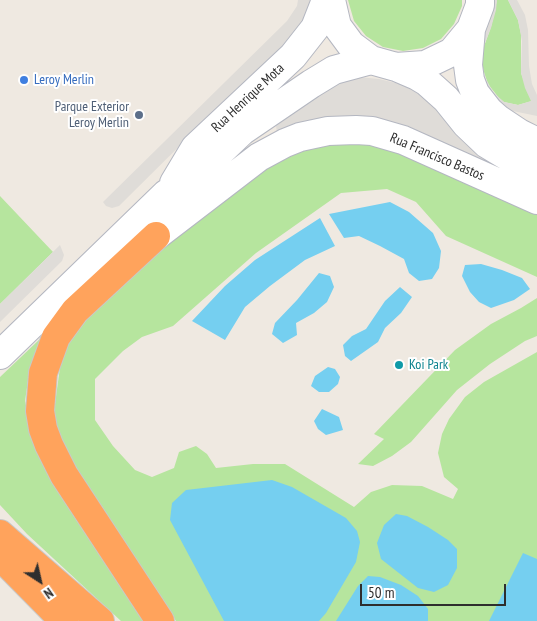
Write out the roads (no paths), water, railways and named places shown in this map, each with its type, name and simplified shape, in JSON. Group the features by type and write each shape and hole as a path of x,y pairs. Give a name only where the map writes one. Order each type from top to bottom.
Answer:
{"highway":[{"path":"156,236 75,311 56,337 43,373 40,412 43,429 49,445 64,475 160,621"},
{"path":"0,534 100,621"},
{"path":"0,556 64,621"}],"street":[{"name":"Rua Henrique Mota","path":"166,194 195,148 293,56 314,28 322,14 326,0"},
{"path":"330,0 337,26 351,45 383,63 417,76 427,82 487,144 537,171"},
{"path":"480,0 471,29 468,65 470,80 475,93 498,119 518,133 537,142"},
{"name":"Rua Henrique Mota","path":"0,355 166,194 200,171 242,131 310,84 334,70 383,63 426,65 452,52 471,29"},
{"path":"156,236 180,209 249,144 282,104"},
{"name":"Rua Francisco Bastos","path":"156,236 266,152 300,137 328,131 372,131 404,140 537,200"}],"water":[{"path":"390,202 409,212 433,233 441,251 439,268 432,279 419,281 409,273 404,259 359,236 344,238 329,214"},
{"path":"320,218 335,246 305,260 245,307 225,340 192,321 225,286 255,260"},
{"path":"481,264 522,278 530,289 514,300 491,308 479,302 470,292 462,276 465,265"},
{"path":"319,273 330,276 334,287 327,302 314,313 296,323 297,335 283,343 272,334 275,323"},
{"path":"400,287 412,297 401,313 385,328 378,342 351,361 345,356 343,345 352,336 366,329 385,301"},
{"path":"328,367 335,369 340,377 338,384 329,392 319,392 311,386 315,376"},
{"path":"322,409 339,417 343,430 326,435 318,429 314,421"},
{"path":"272,480 292,487 346,518 357,531 360,542 356,562 326,613 319,621 224,621 170,520 172,503 186,490"},
{"path":"396,514 407,516 428,527 448,540 457,549 457,568 448,585 434,592 418,588 381,559 377,543 384,525"},
{"path":"523,553 537,559 537,621 489,621"},
{"path":"368,576 380,577 401,585 418,596 428,609 428,621 336,621 358,586"}],"place":[{"name":"Leroy Merlin","path":"24,80"},
{"name":"Parque Exterior Leroy Merlin","path":"139,115"},
{"name":"Koi Park","path":"399,365"}]}
